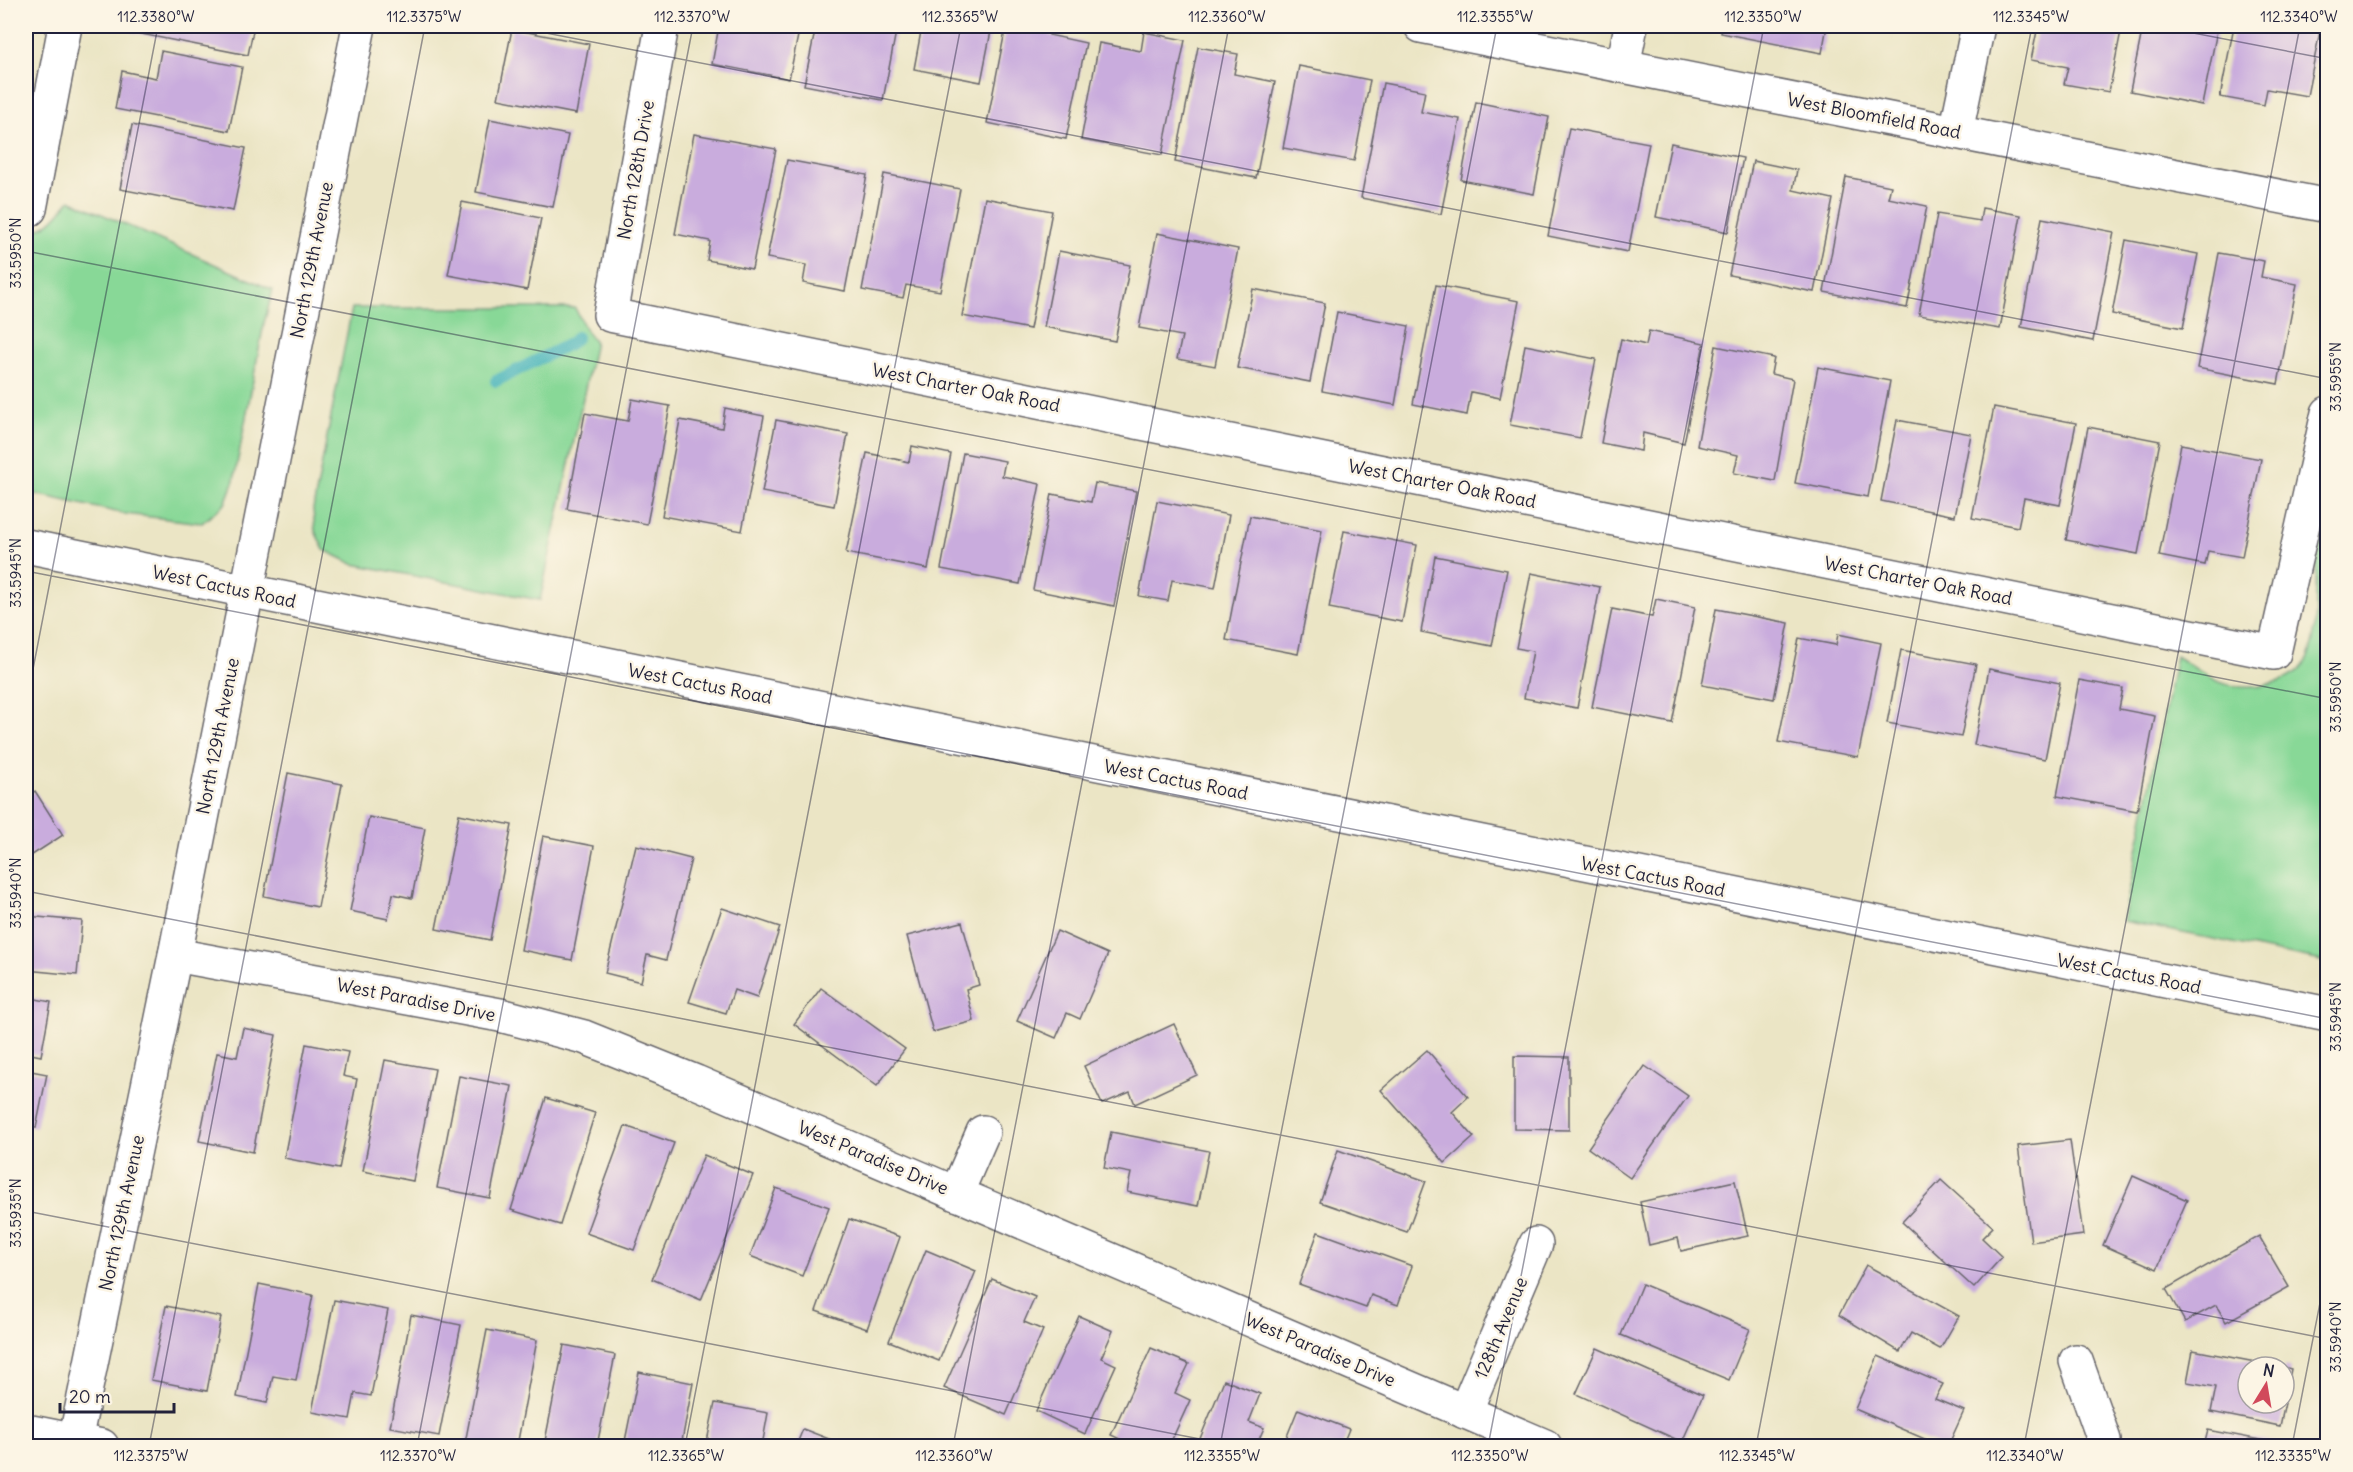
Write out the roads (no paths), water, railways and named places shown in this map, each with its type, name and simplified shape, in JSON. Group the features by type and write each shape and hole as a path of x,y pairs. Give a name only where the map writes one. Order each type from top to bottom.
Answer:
{"street":[{"path":"28,208 65,26"},
{"name":"North 129th Avenue","path":"84,1445 175,955 359,26"},
{"name":"North 128th Drive","path":"610,315 662,26"},
{"name":"West Bloomfield Road","path":"1421,26 2328,206"},
{"path":"1623,66 1631,26"},
{"path":"1956,132 1978,26"},
{"name":"West Charter Oak Road","path":"610,315 2274,653 2326,426"},
{"name":"West Cactus Road","path":"26,546 2328,1014"},
{"name":"West Paradise Drive","path":"175,955 500,1016 584,1037 696,1082 1545,1446"},
{"path":"956,1194 983,1132"},
{"name":"128th Avenue","path":"1465,1412 1536,1244"},
{"path":"2076,1361 2104,1440 2104,1446"},
{"path":"26,1431 84,1445"}],"waterway":[{"path":"496,381 571,343 577,337"}]}
